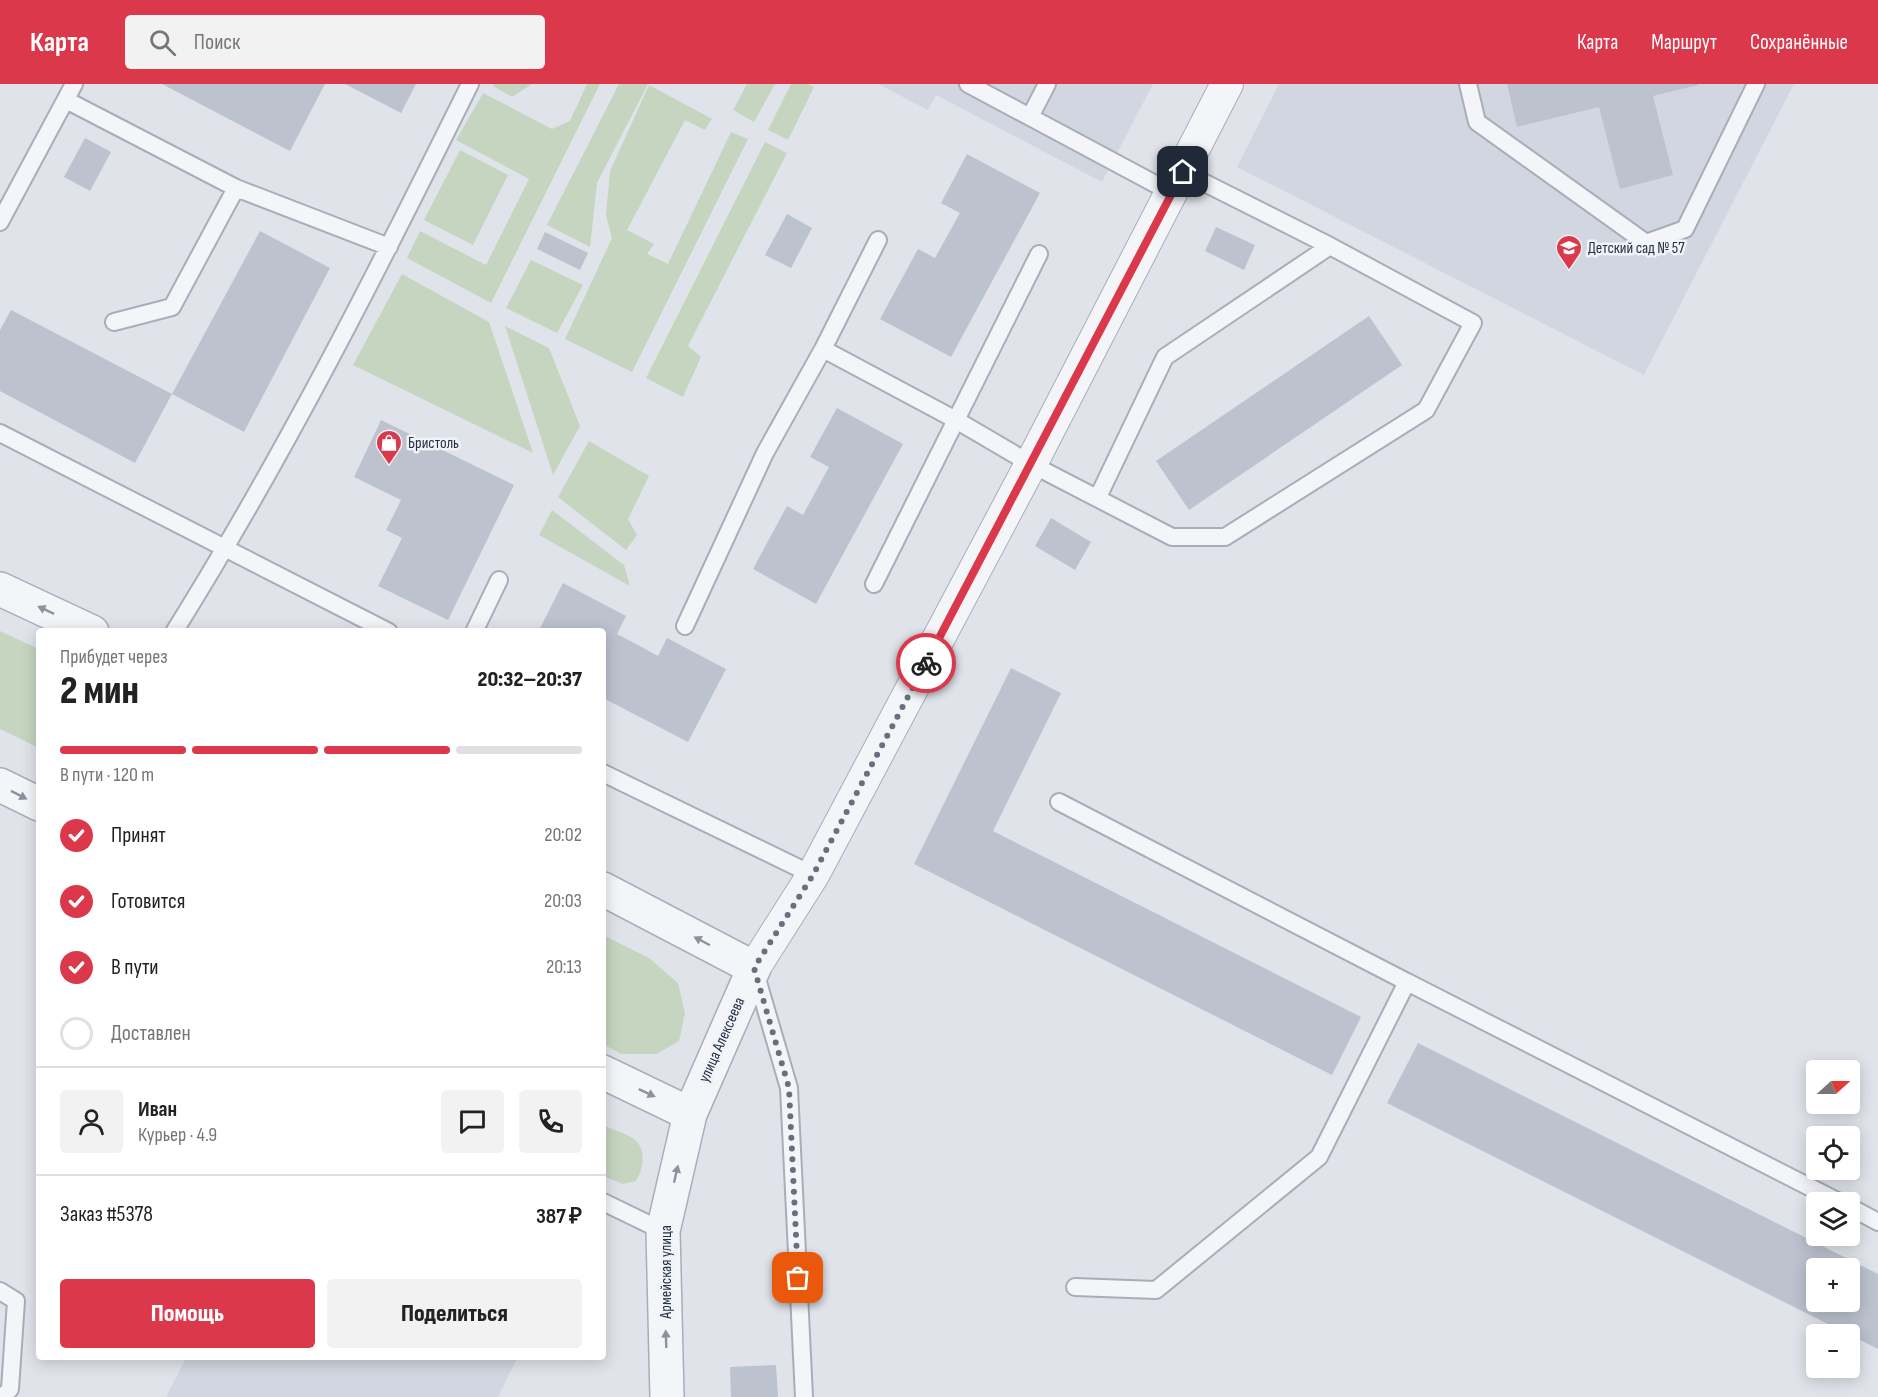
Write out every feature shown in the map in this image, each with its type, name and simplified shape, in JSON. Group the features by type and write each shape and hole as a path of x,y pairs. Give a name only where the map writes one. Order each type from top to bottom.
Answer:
{"street":[{"path":"606,891 754,968 813,875 1032,464 1227,84"},
{"path":"0,589 83,628"},
{"path":"0,785 36,803"},
{"name":"улица Алексеева","path":"690,1114 754,968"},
{"path":"606,1073 690,1114"},
{"name":"Армейская улица","path":"667,1397 663,1231 690,1114"}],"lane":[{"path":"0,222 74,84"},
{"path":"176,628 226,548 389,247 470,84"},
{"path":"823,349 956,420 1032,464 1172,537 1225,537 1426,410 1473,323 1330,246 1030,117 968,84"},
{"path":"1030,117 1047,84"},
{"path":"1468,84 1477,122 1646,243 1685,229 1756,84"},
{"path":"66,100 236,188 389,247"},
{"path":"114,322 172,307 236,188"},
{"path":"685,626 765,453 823,349 878,240"},
{"path":"1098,497 1165,357 1330,246"},
{"path":"874,584 1039,254"},
{"path":"0,433 381,628"},
{"path":"476,628 499,579"},
{"path":"606,774 813,875"},
{"path":"1059,802 1819,1192"},
{"path":"754,968 789,1088 804,1397"},
{"path":"1075,1287 1156,1290 1319,1157 1407,981"},
{"path":"606,1203 663,1231"},
{"path":"1860,1212 1878,1222"},
{"path":"0,1292 16,1301 10,1389 3,1397"}],"shaded area":[{"path":"878,84 1153,84 1102,182 936,95 928,110"},
{"name":"Детский сад № 57","path":"1279,84 1794,84 1644,375 1237,167"},
{"path":"185,1360 516,1360 498,1397 166,1397"}],"green space":[{"path":"494,84 532,84 512,97 493,86"},
{"path":"587,84 600,84 491,303 407,258 420,231 486,265 529,179 456,140 483,93 552,129 570,121"},
{"path":"619,84 648,84 597,183 590,247 547,225"},
{"path":"747,84 775,84 754,122 733,110"},
{"path":"791,84 808,84 814,87 788,140 768,130"},
{"path":"649,85 712,119 705,130 685,120 627,230 654,244 647,254 668,264 731,132 748,139 632,372 565,339 612,238 606,215 610,171"},
{"path":"765,142 787,153 688,346 701,357 683,397 646,378"},
{"path":"460,150 508,175 473,245 424,220"},
{"path":"531,260 583,285 557,333 506,308"},
{"path":"402,274 489,322 533,453 353,365"},
{"path":"505,326 549,348 580,426 553,475"},
{"path":"589,441 649,476 628,519 637,535 626,550 558,497"},
{"path":"552,510 624,565 630,586 539,535"},
{"path":"0,631 36,648 36,747 0,729"},
{"path":"606,936 649,958 678,983 685,1013 679,1041 657,1054 621,1054 606,1046"},
{"path":"606,1126 628,1135 639,1144 641,1149 643,1160 636,1181 623,1184 606,1177"}],"building":[{"path":"162,84 325,84 290,151"},
{"path":"345,84 416,84 401,113"},
{"path":"1507,84 1698,85 1653,96 1673,175 1620,189 1599,107 1517,127"},
{"path":"85,138 111,152 90,191 64,177"},
{"path":"967,154 1040,193 951,357 880,319 918,249 935,258 960,213 941,203"},
{"path":"787,214 812,228 791,268 765,255"},
{"path":"1216,227 1255,245 1244,270 1205,251"},
{"path":"260,231 330,268 244,432 172,394"},
{"path":"545,232 588,253 580,270 537,249"},
{"path":"11,310 172,394 135,463 0,391 0,330"},
{"path":"1369,316 1402,365 1189,510 1156,461"},
{"path":"837,408 903,444 816,604 753,569 787,506 803,515 829,467 810,457"},
{"path":"381,420 514,485 448,620 378,586 402,538 386,530 401,500 354,477"},
{"path":"1051,518 1091,542 1075,570 1035,546"},
{"path":"563,583 626,616 617,634 658,656 667,638 726,669 688,742 606,700 606,628 540,628"},
{"path":"1011,668 1061,693 993,831 1361,1017 1332,1075 914,864"},
{"path":"1418,1043 1806,1238 1806,1246 1822,1246 1846,1258 1806,1258 1806,1312 1860,1312 1860,1265 1878,1274 1878,1349 1860,1340 1860,1324 1828,1324 1387,1103"},
{"path":"776,1365 778,1397 731,1397 730,1367"}],"way so far":[{"path":"798,1278 789,1088 754,968 813,875 926,663"}],"place":[{"name":"Детский сад № 57","path":"1569,271"},
{"name":"Бристоль","path":"389,466"}],"route":[{"path":"926,663 1183,172"}]}
